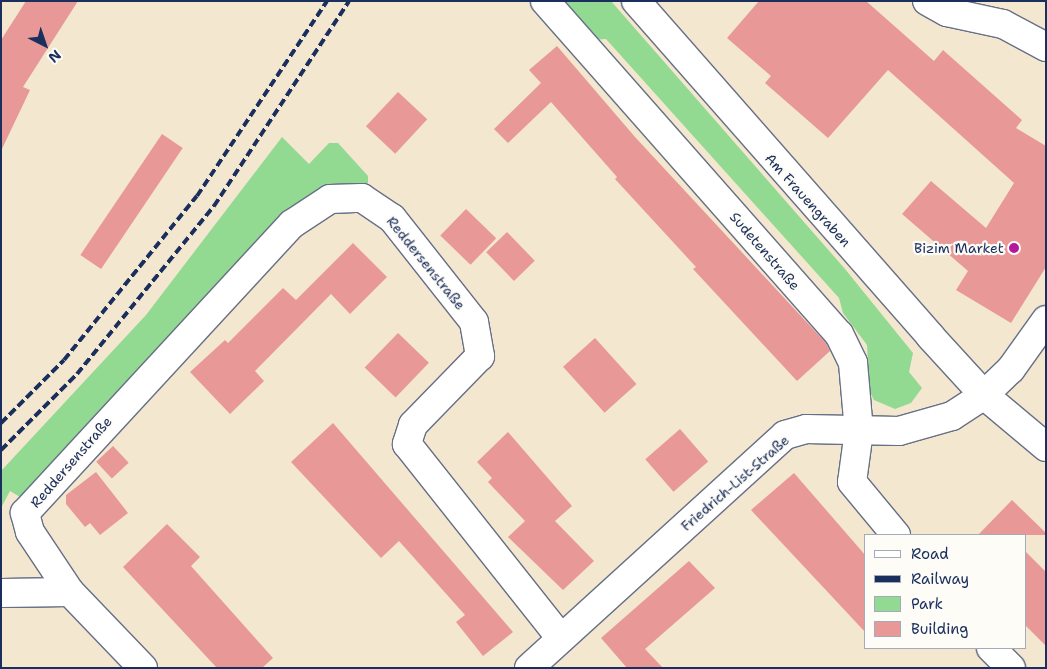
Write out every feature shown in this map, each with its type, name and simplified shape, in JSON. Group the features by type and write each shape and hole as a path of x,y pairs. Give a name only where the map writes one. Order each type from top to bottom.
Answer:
{"street":[{"name":"Sudetenstraße","path":"545,1 839,334 853,363 858,431 852,482 895,534"},
{"name":"Am Frauengraben","path":"636,1 817,211 984,395 1046,447"},
{"path":"927,1 947,12 1003,24 1046,47"},
{"name":"Reddersenstraße","path":"70,592 30,532 25,514 292,224 330,199 362,198 392,218 474,322 480,356 413,425 407,444 561,638"},
{"name":"Friedrich-List-Straße","path":"529,668 785,435 806,429 858,431 927,426 984,395 1024,354 1046,320"},
{"path":"1,593 70,592 143,668"},
{"path":"992,649 1011,668"}],"green space":[{"path":"566,1 611,1 845,269 913,353 909,372 922,388 911,403 895,409 874,400 870,392 867,345 843,313 839,298 606,39 593,40"},
{"path":"282,137 309,164 329,143 338,143 368,176 368,183 308,198 20,497 10,491 1,508 1,471 146,315"}],"building":[{"path":"26,1 78,1 23,87 30,90 1,151 1,40"},
{"path":"759,1 866,1 934,61 943,50 1022,120 1016,128 1046,146 1046,267 1011,323 956,290 968,271 902,214 931,181 986,228 1014,183 888,70 828,138 765,83 771,76 727,38"},
{"path":"557,46 635,137 826,343 830,351 797,381 693,269 696,267 615,179 617,177 551,102 508,143 494,129 541,83 529,70"},
{"path":"398,92 427,119 395,154 366,126"},
{"path":"162,134 183,148 101,269 80,255"},
{"path":"466,209 496,238 471,265 440,236"},
{"path":"507,232 535,261 514,281 486,252"},
{"path":"353,243 387,277 350,314 331,294 255,371 264,381 230,414 190,372 225,340 228,343 283,288 296,300"},
{"path":"398,333 429,363 396,397 365,368"},
{"path":"595,338 636,384 605,413 563,367"},
{"path":"333,423 513,632 483,656 456,622 465,615 399,541 381,558 291,462"},
{"path":"680,429 708,461 673,492 645,459"},
{"path":"508,432 572,506 555,521 594,561 563,590 508,537 525,521 488,482 492,478 477,462"},
{"path":"113,446 129,463 112,479 96,462"},
{"path":"96,472 128,513 100,535 90,523 85,527 66,504 66,495"},
{"path":"794,473 864,554 864,631 751,510"},
{"path":"1012,500 1046,535 1027,534 979,534"},
{"path":"167,524 200,557 191,566 273,658 262,668 217,668 123,567"},
{"path":"1027,553 1046,572 1046,646 1027,627"},
{"path":"689,561 715,588 645,649 663,668 627,668 601,638"}],"railway":[{"path":"1,423 64,360 197,196 327,1"},
{"path":"1,450 77,374 214,206 349,1"}],"place":[{"name":"Bizim Market","path":"1014,248"}]}
